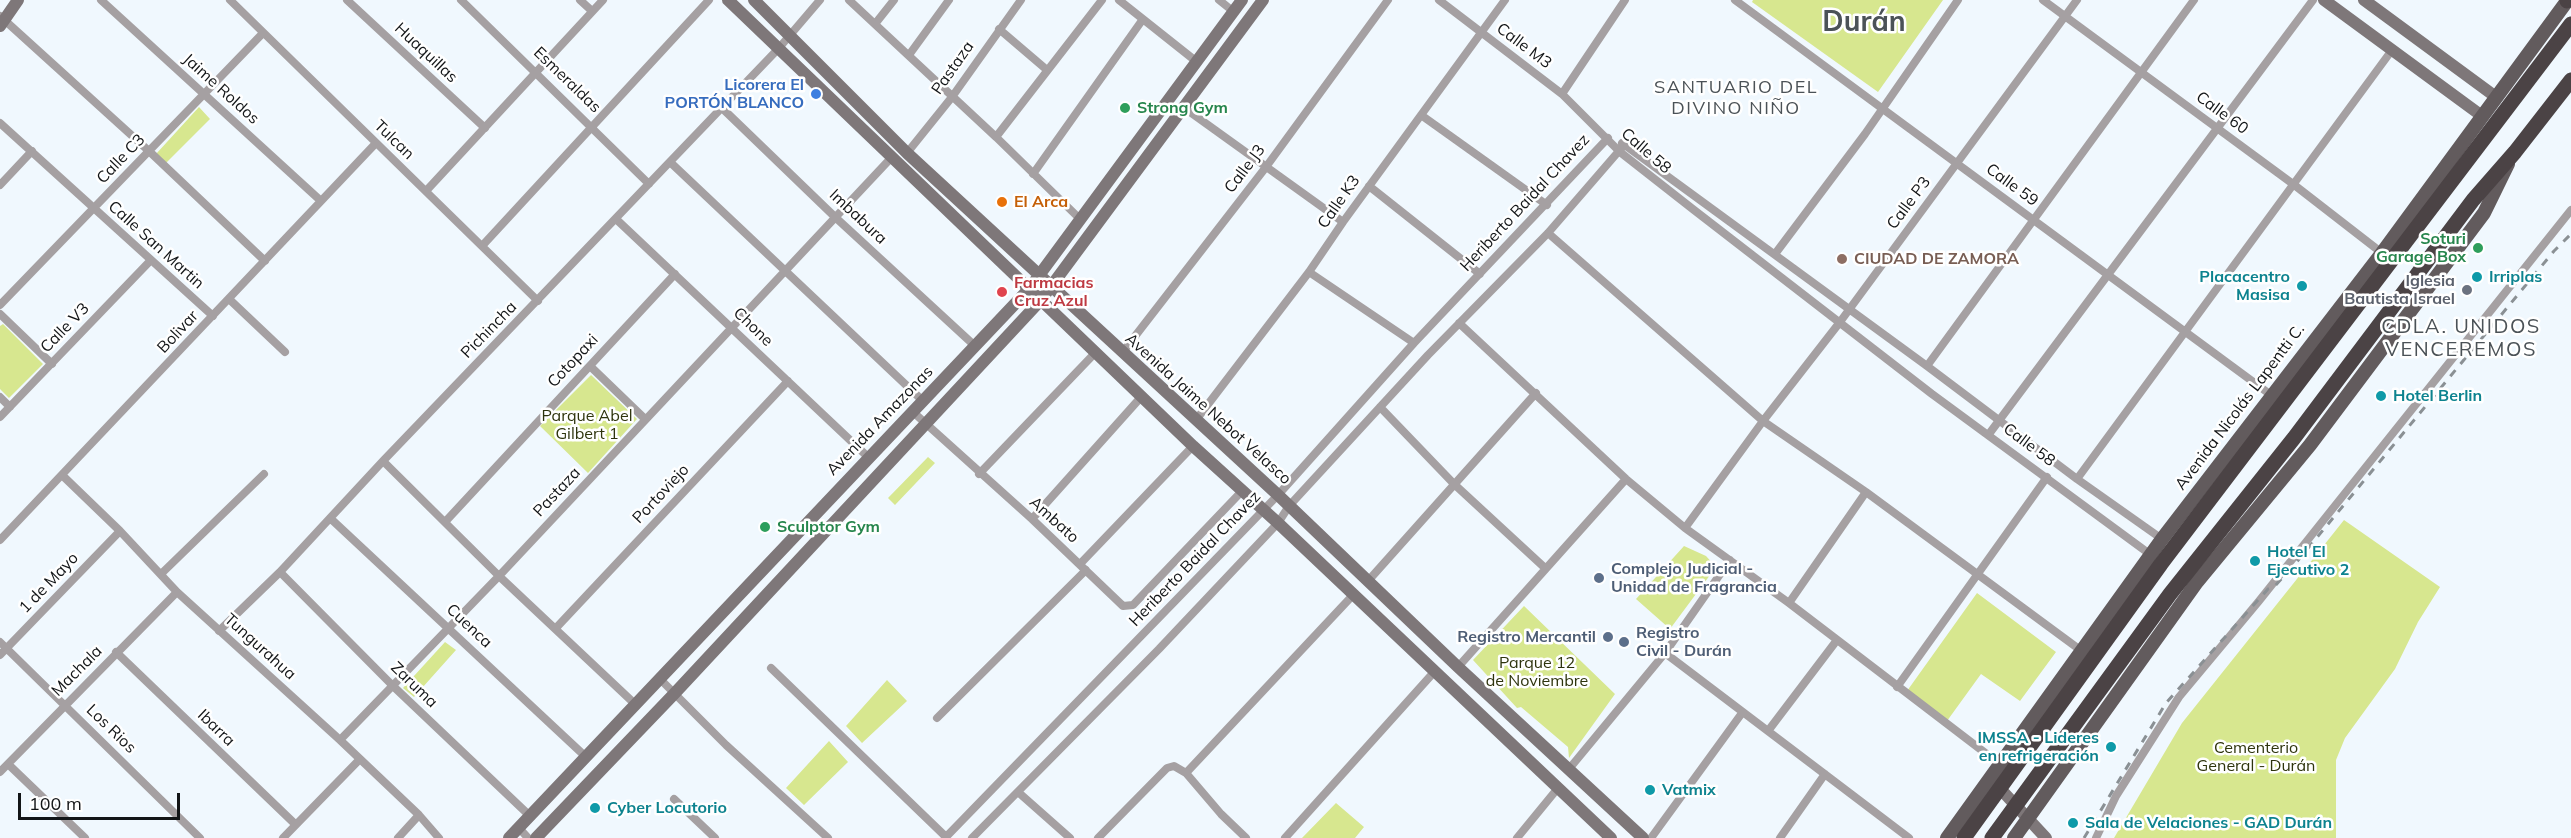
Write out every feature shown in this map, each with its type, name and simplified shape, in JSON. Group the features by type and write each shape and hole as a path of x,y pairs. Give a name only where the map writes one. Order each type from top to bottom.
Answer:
{"highway":[{"name":"Avenida Nicolás Lapentti C.","path":"1964,838 1995,784 2571,24"},
{"path":"1992,838 2170,594 2294,438 2473,200 2515,152 2571,80"}],"main road":[{"name":"Avenida Nicolás Lapentti C.","path":"1947,838 1995,784 2001,765 2162,539 2382,253 2567,0"},
{"path":"2014,838 2197,582 2310,445 2484,213 2515,152"}],"street":[{"path":"18,0 2,20 150,152 265,261"},
{"name":"Jaime Roldos","path":"101,0 321,201"},
{"name":"Tulcan","path":"230,0 538,300"},
{"name":"Huaquillas","path":"347,0 485,128"},
{"name":"Esmeraldas","path":"461,0 649,184"},
{"path":"580,0 592,11"},
{"path":"426,191 603,0"},
{"path":"482,246 591,125 709,0"},
{"name":"Avenida Jaime Nebot Velasco","path":"728,0 1192,446 1278,522 1611,838"},
{"name":"Avenida Jaime Nebot Velasco","path":"754,0 907,153 1278,495 1458,667 1643,838"},
{"name":"Pichincha","path":"219,631 280,573 383,461 779,48 820,0"},
{"path":"849,0 1082,220"},
{"path":"875,24 894,0"},
{"path":"909,55 949,0"},
{"name":"Pastaza","path":"907,153 952,96 1021,0"},
{"path":"996,137 1102,0"},
{"path":"1119,0 1197,62"},
{"path":"1219,0 1234,12"},
{"name":"Avenida Amazonas","path":"509,838 1029,289 1242,0"},
{"path":"536,838 674,694 1041,300 1263,0"},
{"name":"Calle J3","path":"1122,353 1266,167 1388,0"},
{"name":"Calle M3","path":"1439,0 1562,94 1608,138"},
{"name":"Calle K3","path":"1196,420 1309,272 1342,222 1505,0"},
{"path":"1562,94 1625,0"},
{"path":"1775,254 1883,109 1958,0"},
{"name":"Calle 60","path":"2043,0 2293,184 2382,253"},
{"name":"Calle P3","path":"1684,528 1840,322 2077,0"},
{"path":"1927,366 2194,0"},
{"path":"1989,434 2313,0"},
{"path":"2324,0 2482,116"},
{"path":"2364,0 2496,97"},
{"name":"Calle 59","path":"1740,2 2271,395"},
{"path":"1032,174 1143,19"},
{"path":"999,29 1047,69"},
{"name":"Calle C3","path":"0,305 263,33"},
{"path":"2076,479 2392,50"},
{"path":"1183,107 1342,222"},
{"name":"Imbabura","path":"722,108 835,217 975,346"},
{"path":"1421,115 1547,205"},
{"name":"Calle San Martin","path":"0,123 213,316"},
{"name":"Calle 58","path":"1608,138 1775,254 2076,479 2162,539"},
{"name":"Heriberto Baidal Chavez","path":"946,837 1264,510 1414,343 1608,138"},
{"name":"Bolivar","path":"0,540 63,476 376,142"},
{"name":"Calle 58","path":"1623,148 1932,394 2151,555"},
{"name":"Heriberto Baidal Chavez","path":"972,838 1159,649 1278,522 1289,506 1380,407 1548,233 1623,148"},
{"path":"0,185 32,152"},
{"name":"Pastaza","path":"340,740 499,576 891,158"},
{"path":"670,162 923,401"},
{"path":"1369,186 1480,274"},
{"path":"2096,838 2116,796 2179,697 2259,601 2571,210"},
{"name":"Chone","path":"616,219 868,458"},
{"path":"1548,233 1763,421 1980,574 2083,652"},
{"name":"Calle V3","path":"0,417 151,260"},
{"path":"1309,272 1414,343"},
{"name":"Cotopaxi","path":"445,522 675,274"},
{"path":"229,299 285,352"},
{"path":"0,314 52,364"},
{"path":"1459,323 1626,479 1684,528 1789,603 2001,765"},
{"path":"980,474 1095,353"},
{"path":"590,366 645,419"},
{"name":"Portoviejo","path":"556,628 788,381"},
{"path":"1368,580 1536,393"},
{"path":"1032,519 1142,396"},
{"path":"0,397 10,406"},
{"path":"1380,407 1454,484 1545,568"},
{"name":"Ambato","path":"913,412 1083,567 1192,446"},
{"path":"383,461 499,576 636,705"},
{"path":"161,574 264,474"},
{"name":"Tungurahua","path":"63,476 120,531 177,592 340,740 419,815 439,838"},
{"path":"1898,687 2047,477"},
{"path":"1458,667 1626,479"},
{"path":"937,717 1083,567 1123,606 1128,607 1243,490"},
{"path":"1789,603 1866,492"},
{"name":"Cuenca","path":"330,518 586,757"},
{"name":"1 de Mayo","path":"2,649 120,531"},
{"path":"1569,769 1665,652 1730,560"},
{"name":"Zaruma","path":"280,573 393,686 531,817"},
{"name":"Machala","path":"0,772 177,592"},
{"path":"1186,773 1354,594"},
{"path":"1768,731 1837,640"},
{"name":"Los Rios","path":"2,649 64,705 200,838"},
{"name":"Ibarra","path":"117,652 295,825"},
{"path":"1665,652 1742,713 1909,838"},
{"path":"771,668 946,837"},
{"path":"1285,838 1435,671"},
{"path":"661,680 726,745 828,838"},
{"path":"1651,838 1742,713"},
{"path":"283,838 360,759"},
{"path":"8,764 86,838"},
{"path":"1098,838 1167,768 1174,766 1186,773 1221,814 1246,838"},
{"path":"1780,838 1825,774"},
{"path":"1995,784 2028,816 2046,838"},
{"path":"1517,838 1558,788"},
{"path":"1018,792 1063,837"},
{"path":"675,799 715,838"},
{"path":"398,838 419,815"},
{"path":"2028,816 2037,838"},
{"path":"519,828 528,838"}],"green space":[{"path":"1753,0 1943,0 1878,92 1752,2"},
{"path":"199,107 210,119 166,163 156,154"},
{"path":"3,324 43,364 9,398 0,389 0,326"},
{"name":"Parque Abel Gilbert 1","path":"591,375 637,419 588,473 540,426"},
{"path":"928,457 935,463 895,505 888,498"},
{"name":"Cementerio General - Durán","path":"2344,520 2440,587 2418,622 2395,669 2345,738 2336,760 2336,838 2114,838 2182,723"},
{"path":"1684,546 1706,556 1716,567 1670,629 1636,599"},
{"path":"1977,593 2056,652 2020,701 1981,674 1947,721 1907,691"},
{"name":"Parque 12 de Noviembre","path":"1524,606 1615,694 1569,758 1568,747 1521,707 1517,708 1473,660"},
{"path":"445,642 456,650 414,697 403,688"},
{"path":"887,680 907,701 862,743 846,726"},
{"path":"829,741 848,762 804,805 786,788"},
{"path":"1336,803 1364,827 1355,838 1302,838"}],"railway":[{"path":"2084,838 2166,703 2268,589 2274,587 2295,564 2554,251 2571,234"}],"place":[{"name":"Licorera El PORTÓN BLANCO","path":"816,94"},
{"name":"Strong Gym","path":"1125,108"},
{"name":"El Arca","path":"1002,202"},
{"name":"Soturi Garage Box","path":"2478,248"},
{"name":"CIUDAD DE ZAMORA","path":"1842,259"},
{"name":"Irriplas","path":"2477,277"},
{"name":"Placacentro Masisa","path":"2302,286"},
{"name":"Iglesia Bautista Israel","path":"2467,290"},
{"name":"Farmacias Cruz Azul","path":"1002,292"},
{"name":"Hotel Berlin","path":"2381,396"},
{"name":"Sculptor Gym","path":"765,527"},
{"name":"Hotel El Ejecutivo 2","path":"2255,561"},
{"name":"Complejo Judicial - Unidad de Fragrancia","path":"1599,578"},
{"name":"Registro Mercantil","path":"1608,637"},
{"name":"Registro Civil - Durán","path":"1624,642"},
{"name":"IMSSA - Lideres en refrigeración","path":"2111,747"},
{"name":"Vatmix","path":"1650,790"},
{"name":"Cyber Locutorio","path":"595,808"},
{"name":"Sala de Velaciones - GAD Durán","path":"2073,823"}],"district":[{"name":"Durán","path":"1864,23"},
{"name":"SANTUARIO DEL DIVINO NIÑO","path":"1736,98"},
{"name":"CDLA. UNIDOS VENCEREMOS","path":"2461,338"}]}
